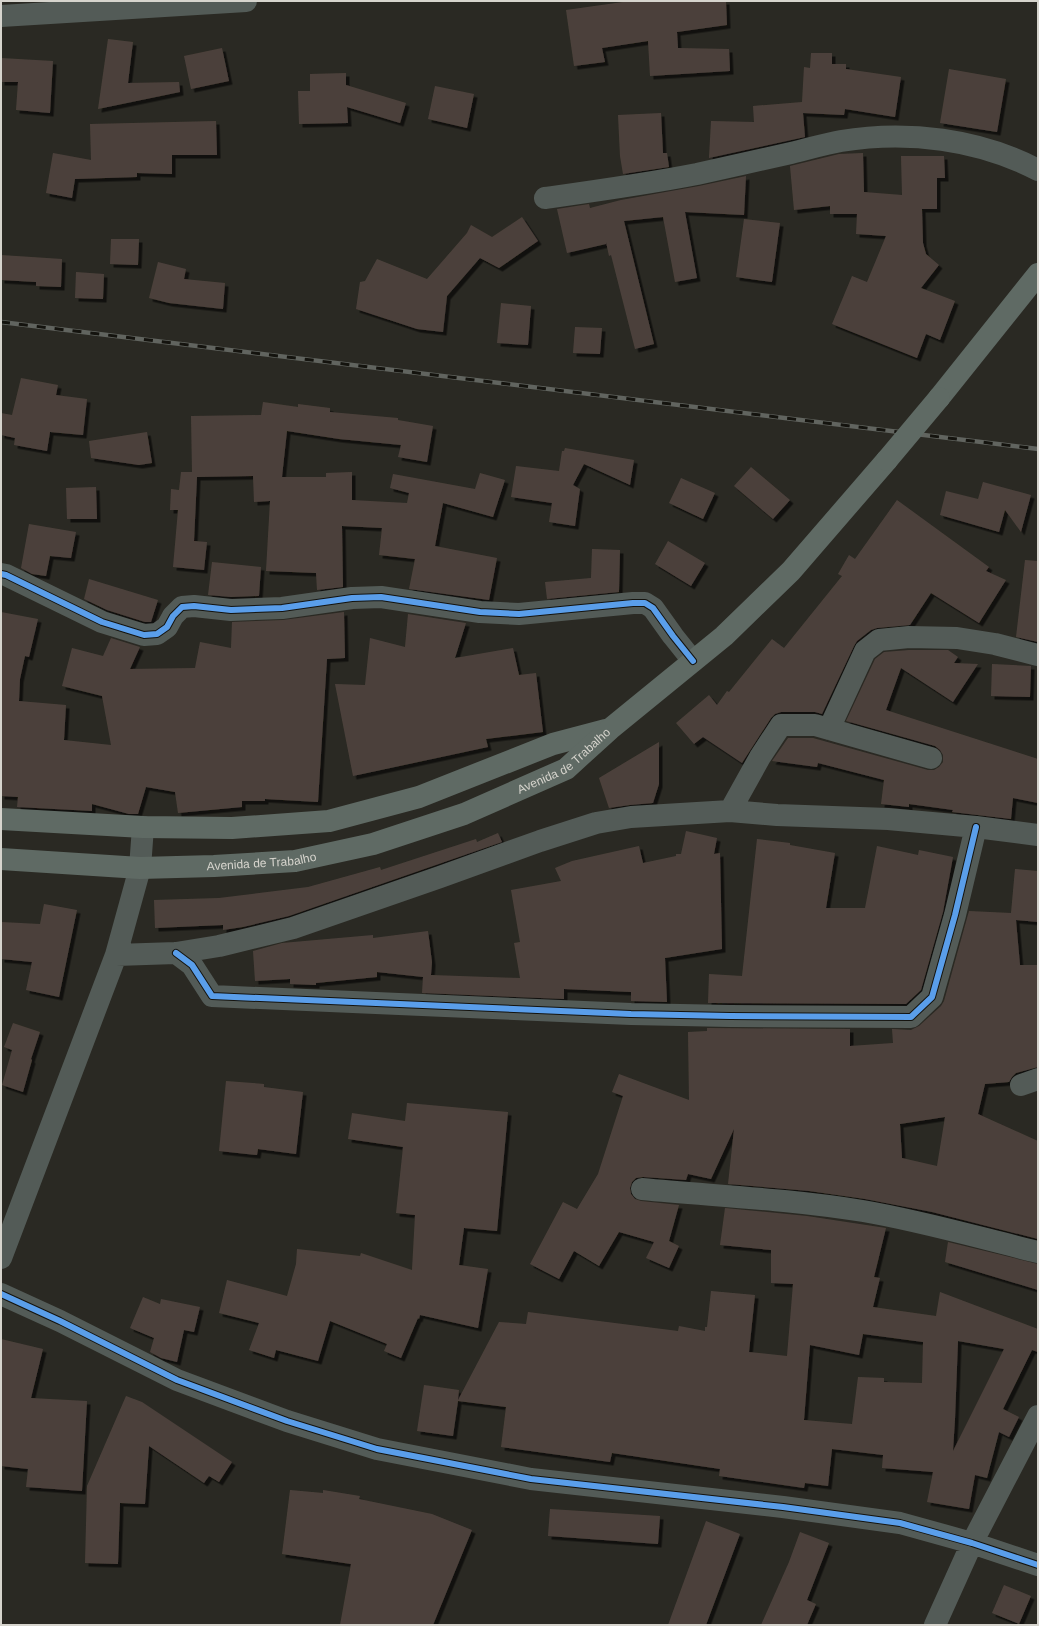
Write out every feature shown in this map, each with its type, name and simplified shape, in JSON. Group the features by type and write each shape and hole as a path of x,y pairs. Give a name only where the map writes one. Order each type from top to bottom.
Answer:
{"highway":[{"path":"610,729 724,636 791,571 939,398 1038,274"},
{"name":"Avenida de Trabalho","path":"1,819 143,827 232,828 330,821 419,797 553,744 610,729"},
{"name":"Avenida de Trabalho","path":"1,859 140,868 214,866 295,861 373,844 464,814 566,769 610,729"}],"street":[{"path":"1,16 246,1"},
{"path":"545,198 689,175 841,141 880,137 931,138 968,144 1018,159 1038,170"},
{"path":"1,574 6,575 102,622 144,635 157,634 167,627 173,616 182,607 194,606 231,610 282,608 352,598 381,597 480,612 519,614 633,603 645,604 653,608 672,636 693,661"},
{"path":"829,729 865,651 879,640 909,637 957,638 995,644 1038,655"},
{"path":"730,811 760,757 781,725 815,725 931,758"},
{"path":"116,955 176,953 219,946 293,928 440,878 540,841 596,823 630,817 730,811 778,815 888,819 976,826 1038,835"},
{"path":"176,953 192,965 212,996 523,1008 630,1014 911,1017 932,997 955,915 976,826"},
{"path":"1,1258 116,955 140,868 143,827"},
{"path":"642,1189 779,1201 864,1211 946,1229 1038,1252"},
{"path":"1,1294 60,1321 177,1380 287,1421 377,1449 532,1479 783,1507 900,1523 972,1543 1038,1565"},
{"path":"935,1625 972,1543 1038,1416"}],"building":[{"path":"630,1 726,1 727,25 677,32 678,48 729,49 730,71 650,76 648,41 602,48 605,62 574,66 566,10"},
{"path":"108,39 133,42 128,83 179,82 180,92 98,109"},
{"path":"222,48 229,81 191,89 184,56"},
{"path":"811,53 832,53 832,64 846,64 846,69 901,77 895,117 845,109 844,115 803,113 805,137 709,158 711,121 754,122 753,106 802,102 804,67 810,68"},
{"path":"1,58 53,61 50,113 16,110 18,82 1,82"},
{"path":"949,69 1006,79 997,132 940,123"},
{"path":"346,73 346,85 406,103 400,123 347,107 348,123 299,124 298,91 310,91 310,74"},
{"path":"435,86 474,94 467,128 428,119"},
{"path":"661,113 663,153 667,153 669,167 623,174 620,156 618,115"},
{"path":"216,121 217,155 172,155 172,174 137,173 137,177 75,179 72,198 46,193 53,153 91,160 90,124"},
{"path":"863,153 864,192 902,195 901,156 944,156 945,178 937,178 937,209 922,209 923,243 926,254 939,265 921,288 955,301 940,340 926,334 917,358 832,324 852,276 867,282 886,236 856,234 857,214 830,214 830,206 794,210 790,166 839,154"},
{"path":"746,176 744,215 685,212 697,278 675,282 663,217 624,221 654,344 635,349 611,255 609,256 606,242 606,244 567,253 557,209 589,204 590,208 621,200"},
{"path":"522,217 538,241 499,268 480,258 447,296 443,332 417,329 356,309 360,282 365,281 377,259 427,279 467,233 471,225 492,237"},
{"path":"744,219 780,223 772,282 736,277"},
{"path":"111,239 139,239 138,265 110,264"},
{"path":"1,255 62,259 61,287 36,286 36,282 1,280"},
{"path":"158,262 186,269 184,279 225,283 223,309 169,303 149,298"},
{"path":"76,272 104,274 103,299 75,298"},
{"path":"501,303 531,306 528,345 497,343"},
{"path":"575,327 602,328 600,354 573,353"},
{"path":"21,378 58,385 56,395 87,399 83,435 50,432 47,451 14,445 15,438 1,435 1,413 12,415"},
{"path":"263,402 298,407 298,404 330,408 330,412 398,418 398,420 433,426 427,462 398,457 401,445 339,439 287,431 282,477 326,477 326,473 352,472 352,500 407,503 409,493 390,488 393,474 475,489 480,473 505,480 493,517 443,503 435,546 497,558 489,600 409,589 415,559 379,555 382,528 342,526 343,587 317,590 316,573 266,571 270,501 254,502 253,476 197,477 194,541 207,542 204,570 173,567 178,510 170,510 171,489 179,490 181,472 192,472 191,416 261,415"},
{"path":"147,432 152,463 139,465 91,458 89,441"},
{"path":"565,448 634,460 630,485 584,464 573,485 580,489 575,526 549,522 552,503 511,497 516,466 559,471 562,451 564,451"},
{"path":"751,467 790,500 773,519 734,486"},
{"path":"681,478 715,493 703,519 669,503"},
{"path":"983,482 1031,495 1021,532 1005,510 999,532 940,515 946,491 978,499"},
{"path":"96,487 97,519 67,519 66,488"},
{"path":"897,500 989,567 986,571 1006,580 979,623 931,593 910,625 877,628 871,630 857,641 822,714 815,712 781,712 775,714 742,763 703,737 694,744 676,723 709,695 717,705 727,691 729,692 772,639 784,648 842,576 838,574 849,555 855,559"},
{"path":"29,524 76,532 71,558 50,556 46,576 32,574 21,568"},
{"path":"668,541 705,563 691,586 655,564"},
{"path":"592,549 620,550 619,592 547,599 545,582 591,578"},
{"path":"1025,560 1038,561 1038,642 1016,637"},
{"path":"212,562 261,567 259,596 231,597 208,595"},
{"path":"89,579 158,600 151,622 145,622 107,610 84,599"},
{"path":"1,612 38,619 29,657 25,656 20,679 19,701 66,705 64,740 111,745 102,696 62,686 72,648 103,656 111,638 140,647 130,669 195,668 200,642 231,648 232,622 283,620 344,612 345,658 327,659 318,802 265,799 265,801 242,801 242,807 178,813 175,792 146,787 138,814 129,814 92,804 92,811 17,807 18,797 1,796"},
{"path":"408,614 466,623 455,658 513,648 519,675 536,673 543,732 486,739 488,747 353,776 335,684 365,685 370,638 405,647"},
{"path":"909,650 948,650 958,657 954,663 978,664 953,702 901,668 886,710 1038,759 1038,803 1013,798 1011,819 952,812 953,810 909,804 909,807 881,804 884,780 818,763 817,767 772,761 788,738 813,738 928,770 934,770 939,767 943,762 943,755 935,746 846,721 875,659 884,652"},
{"path":"992,664 1031,666 1030,697 991,696"},
{"path":"659,742 659,784 653,803 609,808 599,778"},
{"path":"686,831 717,838 714,854 720,853 722,949 665,958 667,1002 631,1001 631,992 564,989 564,999 422,993 423,977 377,972 377,977 316,983 316,985 290,984 290,979 255,981 253,951 282,943 373,935 373,938 428,931 432,962 431,975 520,978 514,943 520,942 511,890 561,881 555,868 572,861 639,846 643,863 676,856 676,854 681,854"},
{"path":"498,833 502,842 289,916 243,927 223,930 223,925 155,928 154,900 219,898 308,887 380,867 381,870 476,839 477,842"},
{"path":"757,839 790,843 790,845 835,853 826,908 865,908 877,846 918,855 919,850 953,857 943,912 921,990 906,1004 708,1003 709,974 742,976"},
{"path":"1015,869 1038,871 1038,922 1016,920 1020,965 1038,965 1038,1067 1016,1073 1009,1082 985,1084 978,1114 1038,1141 1038,1239 932,1212 865,1199 809,1191 728,1184 734,1129 711,1179 688,1174 686,1180 643,1177 636,1178 632,1182 630,1188 631,1194 635,1199 679,1205 669,1241 679,1246 669,1268 646,1258 654,1242 619,1232 599,1266 574,1251 559,1279 530,1264 563,1202 577,1209 598,1174 623,1096 612,1092 619,1074 689,1100 688,1032 707,1031 707,1028 850,1029 850,1046 893,1043 892,1029 911,1030 919,1026 941,1006 944,1001 969,911 1011,913","holes":["945,1117 937,1166 902,1158 900,1124"]},
{"path":"44,904 77,910 59,997 26,990 32,962 1,959 1,922 40,924"},
{"path":"13,1023 40,1032 31,1059 32,1060 23,1092 2,1085 12,1050 4,1047"},
{"path":"226,1081 264,1084 264,1087 303,1092 296,1154 258,1149 257,1155 219,1151"},
{"path":"407,1103 508,1112 497,1231 464,1228 459,1265 488,1269 478,1328 420,1315 401,1358 384,1351 387,1344 330,1321 318,1361 276,1350 274,1358 249,1350 259,1323 219,1313 227,1280 287,1296 296,1264 297,1249 360,1256 361,1253 412,1270 415,1215 396,1213 403,1147 348,1139 352,1113 405,1121"},
{"path":"725,1208 807,1216 886,1228 874,1277 880,1278 873,1307 936,1316 940,1292 1038,1329 1038,1352 1032,1350 1003,1409 1019,1417 1009,1437 999,1432 987,1478 975,1475 969,1509 927,1502 933,1472 882,1468 883,1455 832,1449 828,1486 805,1483 804,1488 719,1476 720,1469 612,1453 610,1462 501,1447 506,1407 458,1401 453,1436 417,1431 424,1385 459,1390 458,1400 499,1322 526,1324 528,1312 678,1331 679,1326 705,1331 705,1327 707,1327 711,1291 755,1295 749,1352 787,1356 793,1284 771,1283 771,1250 720,1245","holes":["863,1334 923,1342 922,1383 884,1382 884,1378 858,1377 852,1424 804,1420 810,1345 859,1355","958,1341 1004,1349 953,1451 955,1419"]},
{"path":"948,1242 1038,1264 1038,1290 945,1262"},
{"path":"143,1297 160,1304 161,1299 200,1307 194,1332 184,1330 177,1362 161,1358 150,1352 154,1338 130,1328"},
{"path":"1,1339 43,1349 31,1398 87,1401 82,1491 26,1487 28,1469 1,1466"},
{"path":"126,1396 142,1402 232,1462 219,1482 209,1476 204,1483 149,1446 145,1504 120,1503 118,1564 85,1563 87,1486"},
{"path":"290,1490 323,1493 323,1490 360,1496 359,1499 432,1514 472,1530 433,1625 340,1625 351,1564 282,1554"},
{"path":"550,1509 660,1516 658,1544 548,1536"},
{"path":"706,1521 740,1534 706,1625 668,1625"},
{"path":"800,1532 829,1543 807,1600 816,1604 807,1625 761,1625 789,1562"},
{"path":"1004,1585 1031,1596 1019,1624 992,1613"}],"railway":[{"path":"1,322 1038,449"}],"cycle path":[{"path":"1,574 6,575 102,622 144,635 157,634 167,627 173,616 182,607 194,606 231,610 282,608 352,598 381,597 480,612 519,614 645,603 653,608 693,661"},
{"path":"176,953 192,965 212,996 631,1014 911,1017 932,997 955,915 976,827"},
{"path":"1,1294 60,1321 177,1380 287,1421 377,1449 531,1479 783,1507 900,1523 972,1543 1038,1565"}]}
